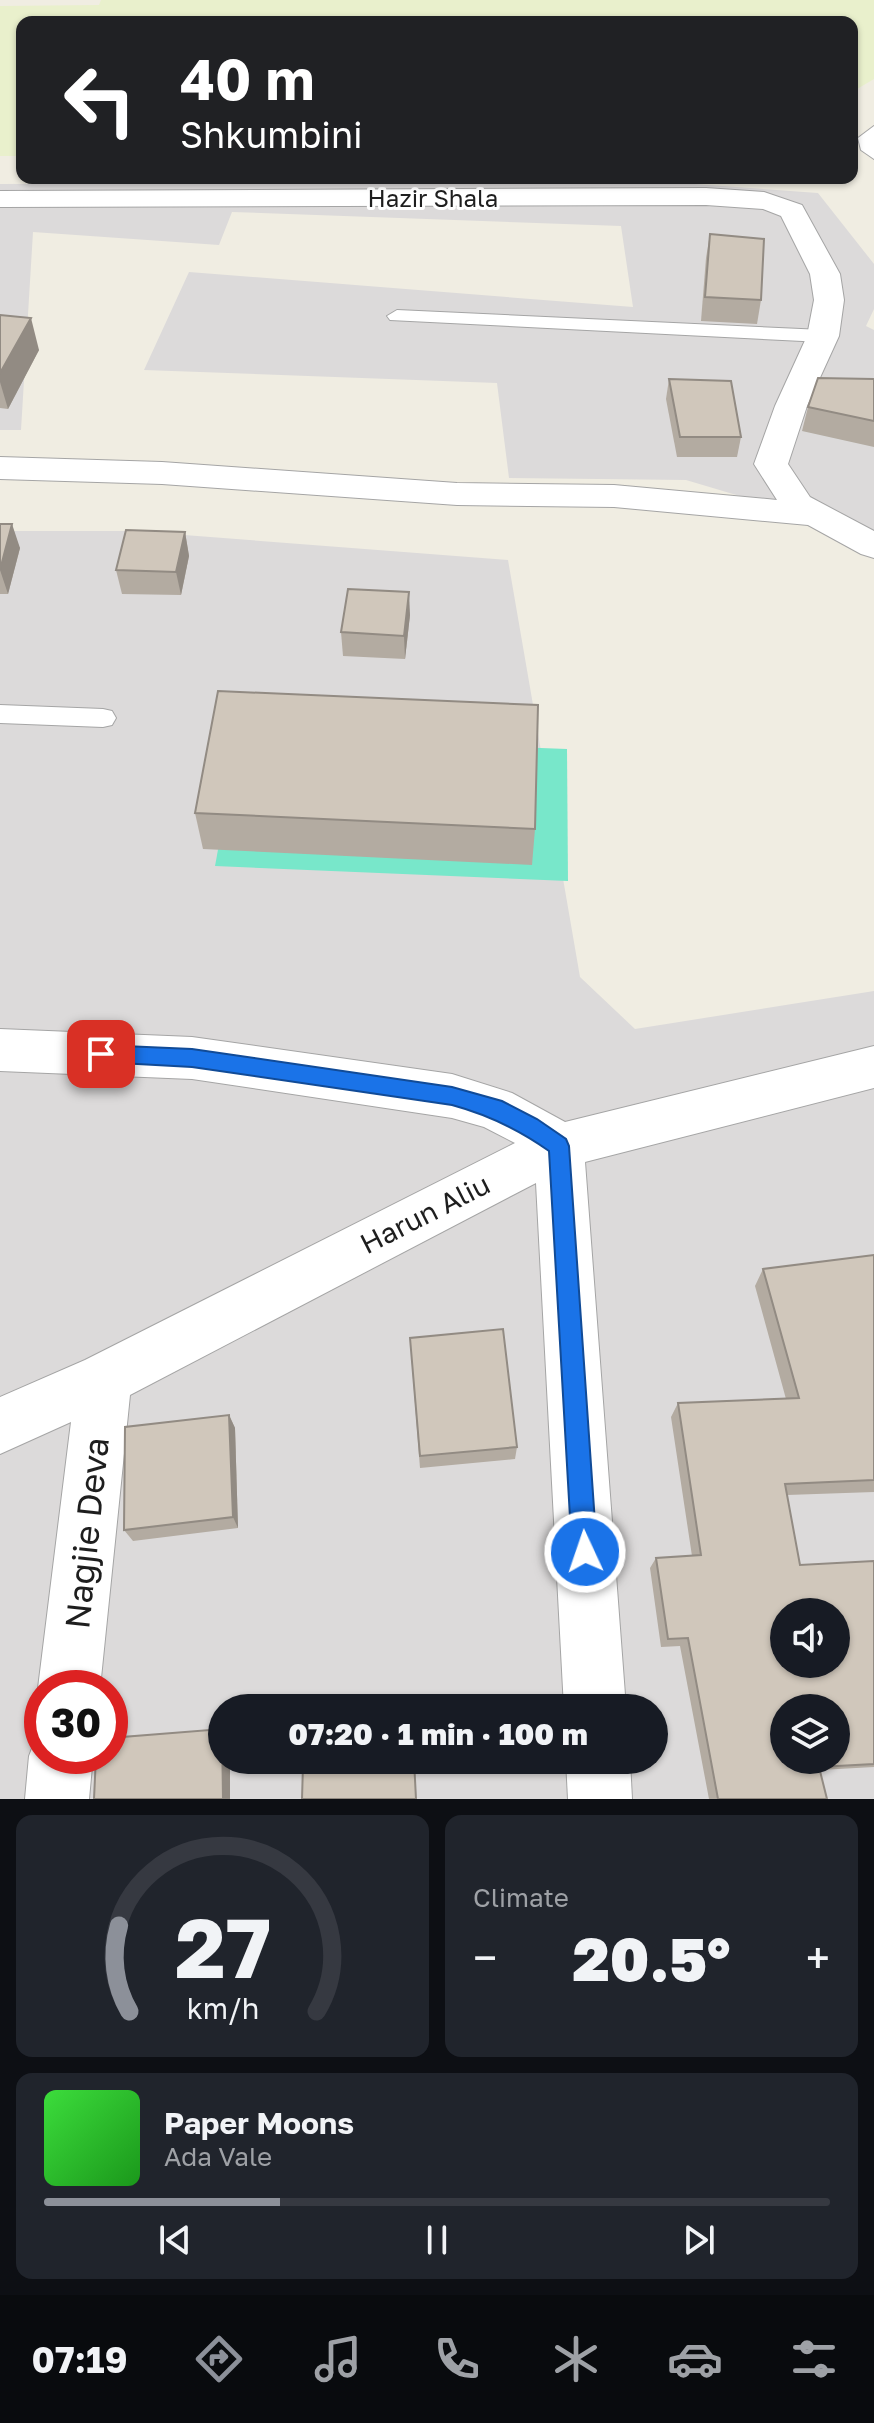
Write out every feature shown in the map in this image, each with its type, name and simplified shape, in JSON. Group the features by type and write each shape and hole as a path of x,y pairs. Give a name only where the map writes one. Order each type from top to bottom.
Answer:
{"street":[{"name":"Hazir Shala","path":"0,199 654,197 763,200 784,205 792,211 825,274 829,300 823,336 791,406 771,464 798,505 874,546"},
{"path":"0,468 162,473 457,494 614,496 812,514"},
{"path":"0,1050 192,1058 452,1096 495,1108 529,1125 559,1146 594,1694"},
{"name":"Harun Aliu","path":"0,1426 104,1379 559,1146 874,1067"},
{"name":"Nagjie Deva","path":"71,1670 104,1379"},
{"path":"57,1799 59,1774"},
{"path":"599,1774 600,1799"}],"lane":[{"path":"874,131 866,138 867,146 874,154"},
{"path":"397,316 823,336"},
{"path":"0,714 103,718"}],"shaded area":[{"path":"0,184 695,184 818,193 874,264 874,309 866,326 874,330 874,536 686,480 509,478 497,383 144,370 189,272 633,307 621,226 232,212 219,245 33,232 21,430 0,430"},
{"path":"0,531 132,531 508,560 580,977 635,1029 874,991 874,1799 0,1799"}],"green space":[{"path":"101,0 874,0 874,79 858,88 858,16 16,16 16,156 0,156 0,6 99,5"},
{"path":"239,736 567,749 568,881 215,866"}],"building":[{"path":"710,234 764,239 761,300 705,297"},
{"path":"0,315 31,318 0,373"},
{"path":"818,378 874,379 874,421 808,407"},
{"path":"669,379 731,381 741,437 680,437"},
{"path":"0,524 12,524 0,570"},
{"path":"126,530 185,532 176,572 116,570"},
{"path":"348,589 409,592 404,636 341,632"},
{"path":"218,691 538,705 535,829 195,813"},
{"path":"874,1255 874,1480 785,1484 800,1565 874,1561 874,1764 850,1765 850,1694 770,1694 770,1774 821,1774 827,1799 718,1799 688,1638 668,1639 656,1558 701,1555 678,1403 799,1398 763,1269"},
{"path":"503,1329 517,1447 420,1456 410,1338"},
{"path":"229,1415 233,1517 124,1530 125,1427"},
{"path":"208,1730 208,1774 223,1774 223,1799 94,1799 95,1774 128,1774 128,1737"},
{"path":"303,1774 415,1774 416,1799 302,1799"}],"route":[{"path":"101,1054 192,1058 452,1096 495,1108 529,1125 559,1146 585,1552"}]}
